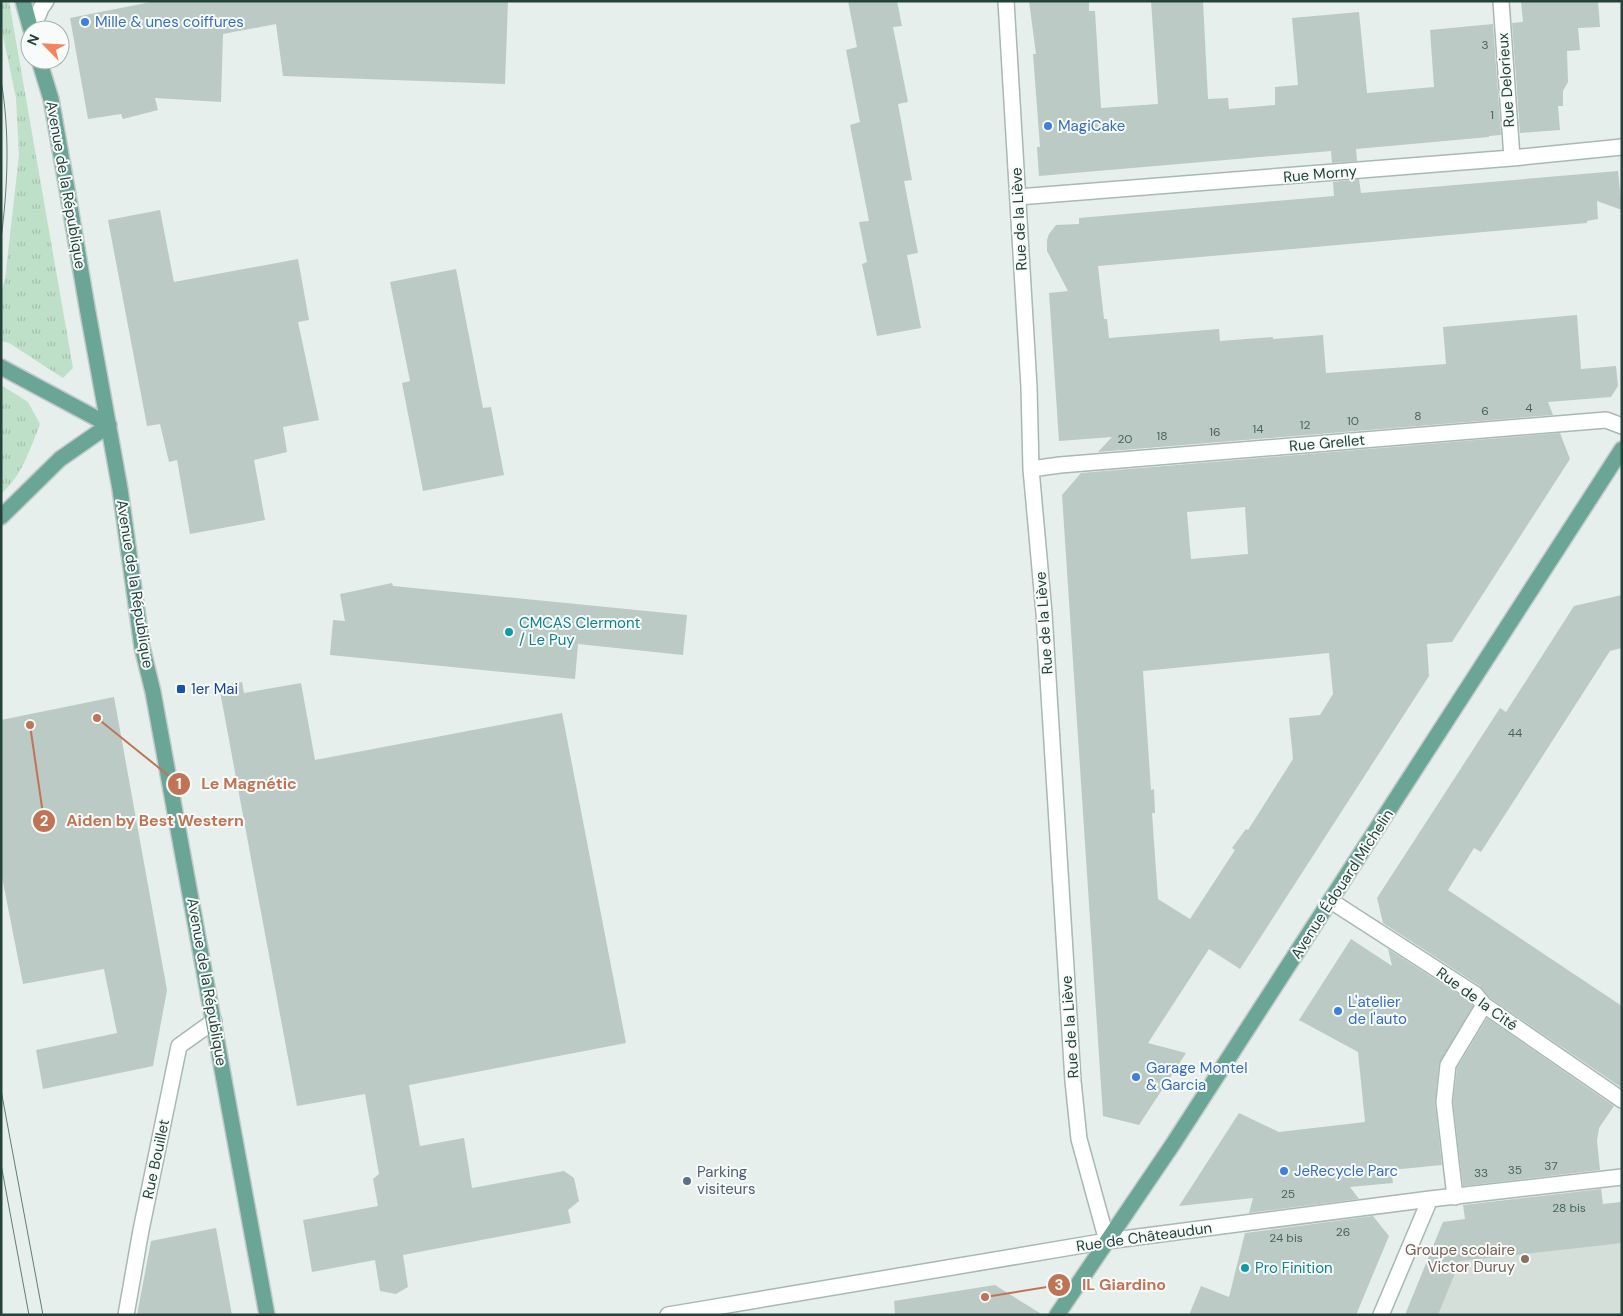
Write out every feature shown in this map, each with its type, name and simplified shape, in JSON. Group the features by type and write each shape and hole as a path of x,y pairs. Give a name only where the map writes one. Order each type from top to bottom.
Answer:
{"main road":[{"path":"24,1 29,20"},
{"name":"Avenue de la République","path":"42,70 51,98 87,307 110,424 130,551 133,591 142,648 153,692 267,1315"},
{"path":"1,367 110,424 60,459 1,517"},
{"name":"Avenue Édouard Michelin","path":"1061,1314 1331,901 1622,449"}],"street":[{"path":"36,20 46,1"},
{"name":"Rue de la Liève","path":"1006,1 1029,387 1032,469 1044,613 1076,1110 1079,1140 1107,1241"},
{"name":"Rue Delorieux","path":"1500,1 1512,158"},
{"name":"Rue Morny","path":"1018,197 1512,158 1622,147"},
{"name":"Rue Grellet","path":"1032,469 1060,465 1606,420 1622,426"},
{"name":"Rue de la Cité","path":"1331,901 1474,994 1484,1005 1622,1100"},
{"path":"1455,1196 1444,1102 1448,1065 1484,1005"},
{"name":"Rue Bouillet","path":"126,1315 141,1230 180,1046 214,1021"},
{"name":"Rue de Châteaudun","path":"668,1315 1107,1241 1430,1199 1622,1177"},
{"path":"1382,1315 1430,1199"}],"shaded area":[{"name":"Groupe scolaire Victor Duruy","path":"1622,1202 1622,1315 1405,1315 1443,1222"}],"green space":[{"path":"1,1 9,1 73,368 63,378 9,343 1,341 1,294 5,279 19,155 16,98 1,26"},
{"path":"1,385 28,402 40,424 20,471 1,494"}],"building":[{"path":"156,1 508,1 505,84 283,76 276,24 223,34 221,102 155,98 158,110 123,119 121,114 88,119 70,18"},
{"path":"848,1 897,1 902,26 893,27 908,102 898,104 912,180 904,181 918,253 907,255 921,328 877,336 862,264 867,262 859,222 869,221 850,125 860,122 846,50 857,47"},
{"path":"1029,1 1089,1 1089,11 1095,11 1101,108 1158,104 1151,1 1203,1 1208,99 1228,98 1229,109 1275,105 1275,87 1298,85 1292,18 1359,12 1367,93 1434,87 1430,30 1493,24 1501,135 1356,149 1357,161 1332,163 1331,151 1039,176 1037,147 1040,147 1033,54 1036,54"},
{"path":"1521,1 1598,1 1600,27 1578,28 1580,50 1567,51 1568,82 1563,91 1563,106 1558,106 1560,130 1520,133 1512,23 1523,22"},
{"path":"1618,171 1622,210 1597,201 1598,219 1587,221 1587,223 1098,266 1104,319 1107,319 1109,338 1219,329 1220,341 1323,335 1326,373 1446,364 1443,327 1577,315 1581,369 1616,366 1618,386 1611,397 1548,402 1553,415 1098,452 1112,437 1059,441 1049,293 1068,291 1047,251 1049,234 1056,225 1079,224 1079,218 1334,196 1333,182 1359,179 1361,193"},
{"path":"160,210 174,282 298,259 309,320 298,322 319,420 283,427 287,452 254,460 265,520 190,534 177,460 169,462 160,424 147,426 108,220"},
{"path":"456,269 483,408 491,407 504,475 423,491 402,383 410,381 390,282"},
{"path":"1560,433 1570,459 1452,642 1427,644 1429,676 1240,969 1209,949 1148,1043 1186,1053 1139,1125 1103,1116 1062,495 1081,473","holes":["1245,507 1248,554 1191,559 1187,512","1329,653 1333,694 1320,715 1289,718 1293,759 1248,830 1246,829 1232,848 1235,850 1190,919 1158,899 1152,813 1155,813 1154,789 1151,790 1143,671"]},
{"name":"CMCAS Clermont / Le Puy","path":"392,583 393,586 687,615 683,655 578,644 575,679 330,655 333,620 345,621 340,594"},
{"path":"1622,595 1622,648 1610,651 1481,852 1474,848 1448,890 1622,1006 1622,1088 1490,998 1480,986 1383,923 1377,898 1500,708 1506,712 1574,606"},
{"path":"242,682 244,693 301,683 315,760 562,713 626,1043 409,1085 420,1146 464,1138 472,1188 564,1171 574,1178 579,1201 568,1210 571,1223 403,1255 408,1287 396,1294 380,1291 375,1260 312,1272 303,1220 378,1206 373,1179 379,1174 365,1094 297,1106 219,686"},
{"path":"114,697 167,990 153,1066 43,1089 36,1050 117,1033 104,969 23,984 1,872 1,720"},
{"path":"1351,939 1392,966 1388,949 1469,1001 1473,1006 1439,1064 1435,1103 1442,1165 1391,1170 1393,1183 1350,1187 1359,1199 1249,1213 1253,1198 1179,1206 1239,1113 1279,1132 1365,1122 1358,1052 1299,1020"},
{"path":"1487,1018 1614,1106 1599,1128 1597,1141 1600,1170 1463,1186 1453,1102 1457,1068"},
{"path":"1601,1189 1603,1204 1622,1202 1622,1243 1460,1261 1438,1315 1405,1315 1443,1222 1465,1219 1463,1205"},
{"path":"1373,1216 1389,1236 1356,1315 1189,1315 1201,1286 1229,1297 1245,1233"},
{"path":"216,1228 232,1315 137,1315 151,1241"},
{"path":"995,1285 1043,1315 895,1315 894,1301"}],"tram line":[{"path":"1,80 7,139 5,199 1,239"},
{"path":"1,1090 43,1315"},
{"path":"1,1164 29,1315"}],"place":[{"name":"Mille & unes coiffures","path":"85,22"},
{"name":"MagiCake","path":"1048,126"},
{"name":"CMCAS Clermont / Le Puy","path":"509,632"},
{"name":"1er Mai","path":"181,689"},
{"name":"Le Magnétic","path":"97,718"},
{"name":"Aiden by Best Western","path":"30,725"},
{"name":"L'atelier de l'auto","path":"1338,1011"},
{"name":"Garage Montel & Garcia","path":"1136,1077"},
{"name":"JeRecycle Parc","path":"1284,1171"},
{"name":"Parking visiteurs","path":"687,1181"},
{"name":"Groupe scolaire Victor Duruy","path":"1525,1259"},
{"name":"Pro Finition","path":"1245,1268"},
{"name":"IL Giardino","path":"985,1297"}]}
